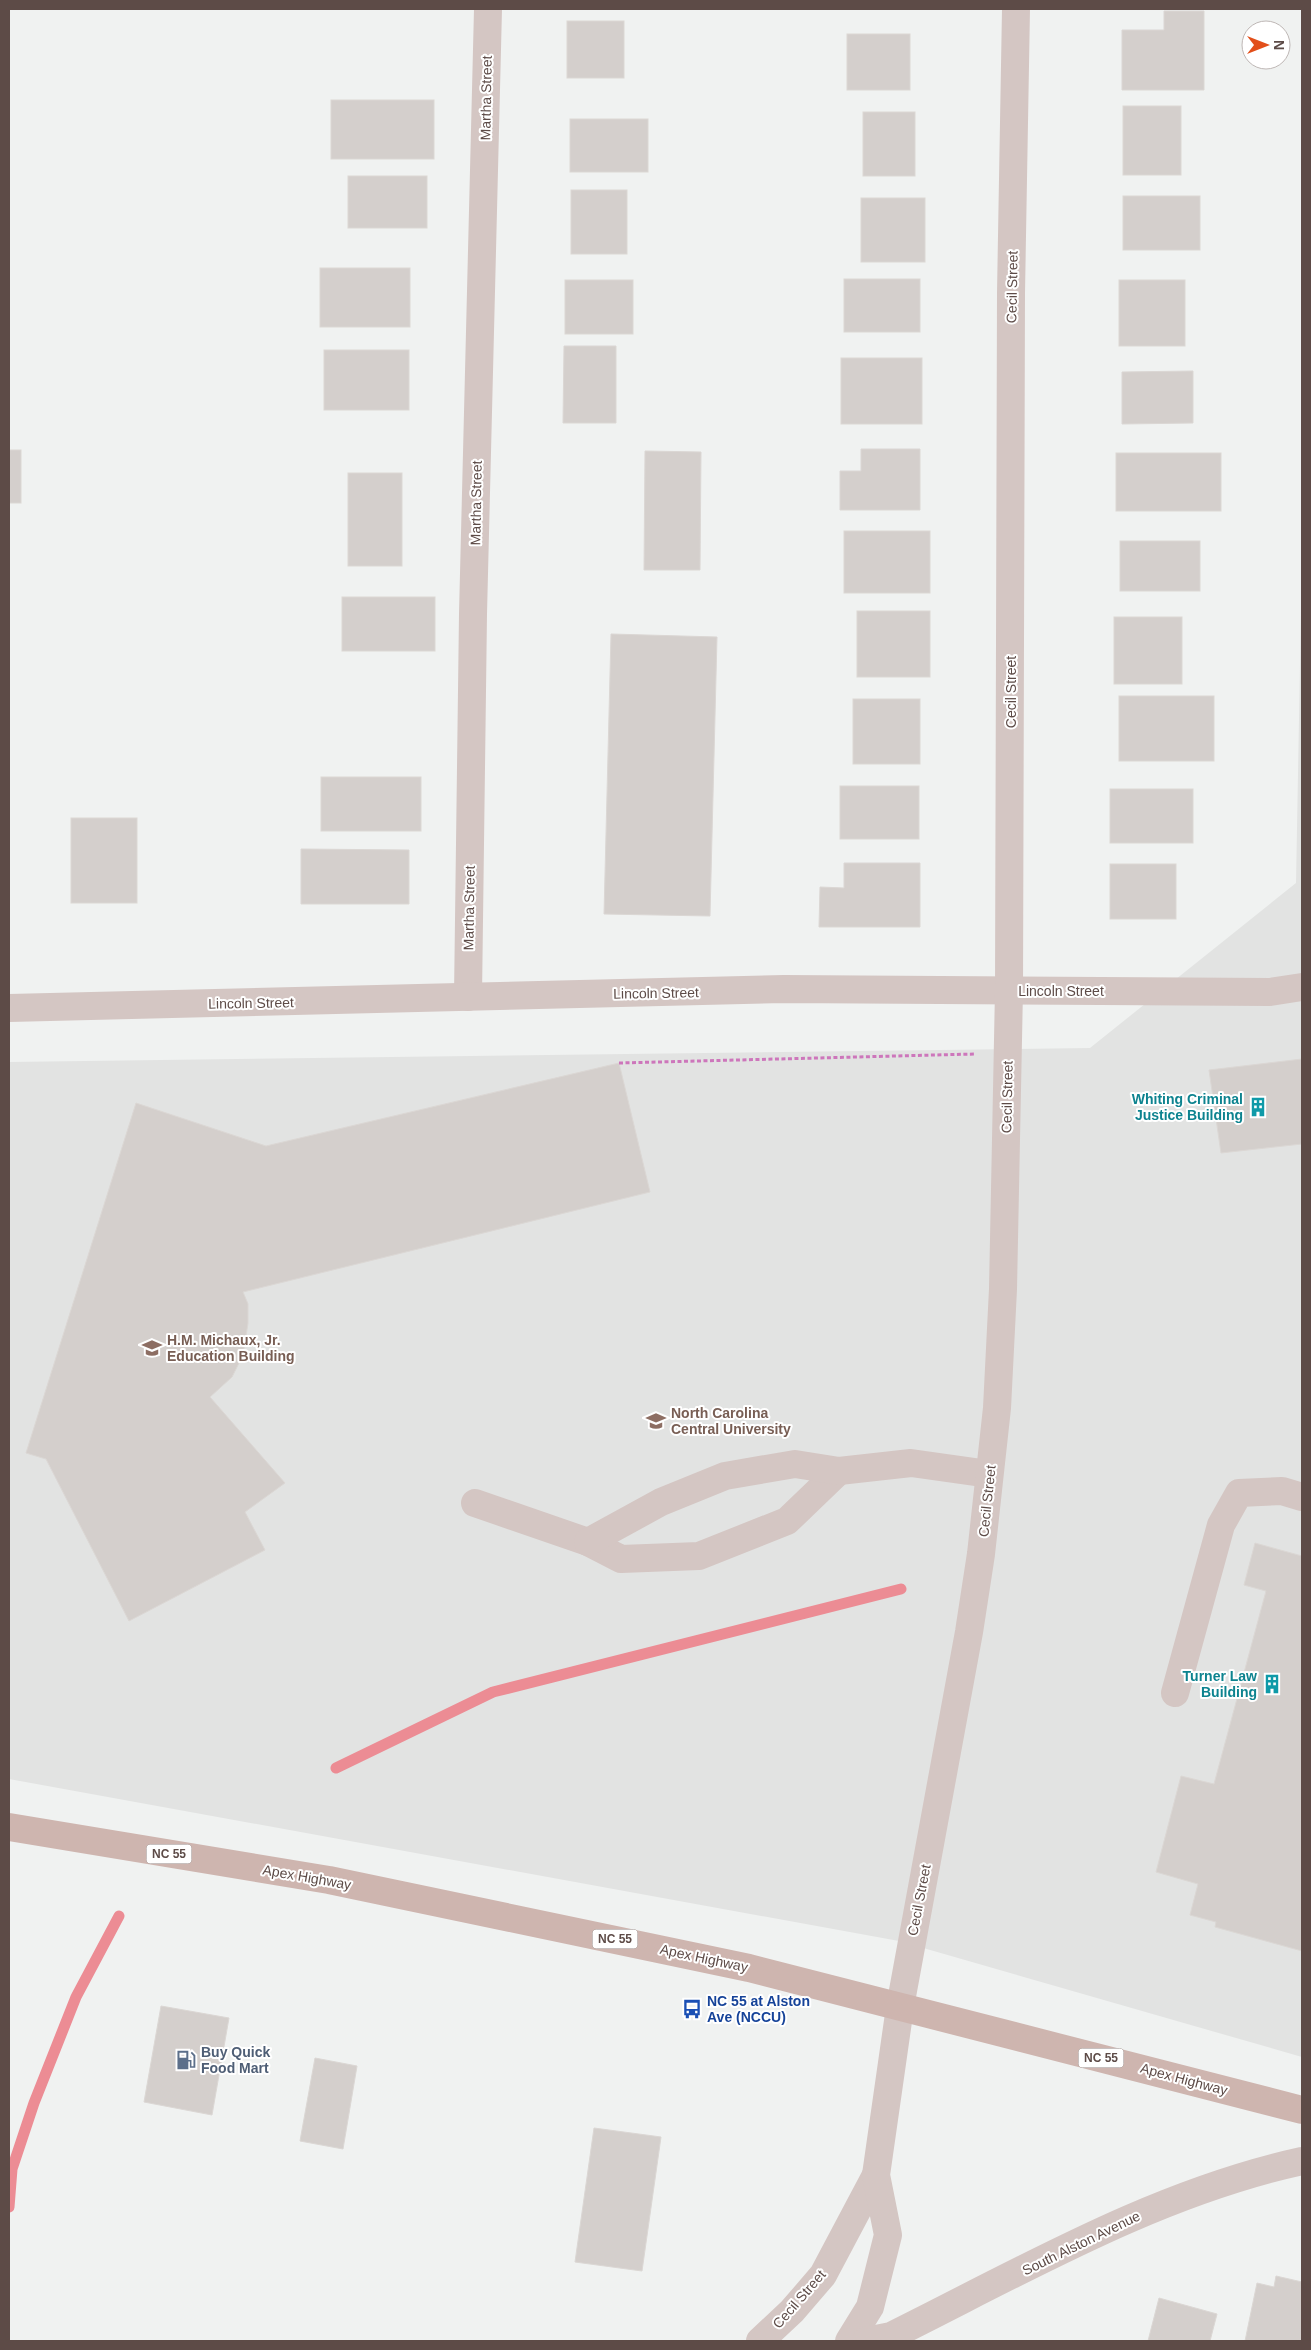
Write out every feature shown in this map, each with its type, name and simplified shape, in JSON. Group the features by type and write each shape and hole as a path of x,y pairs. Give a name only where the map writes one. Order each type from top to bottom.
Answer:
{"main road":[{"name":"Apex Highway","path":"9,1827 329,1880 749,1968 1302,2110"}],"street":[{"name":"Martha Street","path":"468,997 473,614 488,9"},
{"name":"Cecil Street","path":"849,2341 870,2307 888,2235 876,2175 900,2007 969,1632 981,1554 997,1408 1003,1290 1009,990 1011,293 1016,9"},
{"name":"Lincoln Street","path":"9,1008 784,989 1270,992 1302,987"},
{"path":"588,1542 661,1502 725,1476 795,1464 839,1471 911,1463 989,1474"},
{"path":"475,1503 588,1542 621,1559 699,1556 787,1521 839,1471"},
{"path":"1175,1693 1221,1525 1239,1493 1282,1491 1302,1497"},
{"name":"South Alston Avenue","path":"866,2341 891,2336 1140,2213 1264,2169 1302,2161"},
{"name":"Cecil Street","path":"760,2341 792,2311 823,2275 876,2175"}],"path":[{"path":"619,1063 975,1054"}],"shaded area":[{"name":"North Carolina Central University","path":"1302,556 1302,2057 899,1941 9,1779 9,1062 1090,1048 1296,883"}],"building":[{"path":"1164,11 1204,11 1204,90 1122,90 1122,30 1164,30"},
{"path":"567,21 624,21 624,78 567,78"},
{"path":"847,34 910,34 910,90 847,90"},
{"path":"331,100 434,100 434,159 331,159"},
{"path":"1123,106 1181,106 1181,175 1123,175"},
{"path":"863,112 915,112 915,176 863,176"},
{"path":"570,119 648,119 648,172 570,172"},
{"path":"348,176 427,176 427,228 348,228"},
{"path":"571,190 627,190 627,254 571,254"},
{"path":"1123,196 1200,196 1200,250 1123,250"},
{"path":"861,198 925,198 925,262 861,262"},
{"path":"320,268 410,268 410,327 320,327"},
{"path":"844,279 920,279 920,332 844,332"},
{"path":"565,280 633,280 633,334 565,334"},
{"path":"1119,280 1185,280 1185,346 1119,346"},
{"path":"564,346 616,346 616,423 563,423"},
{"path":"324,350 409,350 409,410 324,410"},
{"path":"841,358 922,358 922,424 841,424"},
{"path":"1193,371 1193,423 1122,424 1122,372"},
{"path":"861,449 920,449 920,510 840,510 840,471 861,471"},
{"path":"9,450 21,450 21,503 9,503"},
{"path":"645,451 701,452 700,570 644,570"},
{"path":"1116,453 1221,453 1221,511 1116,511"},
{"path":"348,473 402,473 402,566 348,566"},
{"path":"844,531 930,531 930,593 844,593"},
{"path":"1120,541 1200,541 1200,591 1120,591"},
{"path":"342,597 435,597 435,651 342,651"},
{"path":"857,611 930,611 930,677 857,677"},
{"path":"1114,617 1182,617 1182,684 1114,684"},
{"path":"611,634 717,637 710,916 604,914"},
{"path":"1119,696 1214,696 1214,761 1119,761"},
{"path":"853,699 920,699 920,764 853,764"},
{"path":"321,777 421,777 421,831 321,831"},
{"path":"840,786 919,786 919,839 840,839"},
{"path":"1110,789 1193,789 1193,843 1110,843"},
{"path":"71,818 137,818 137,903 71,903"},
{"path":"301,849 409,850 409,904 301,904"},
{"path":"844,863 920,863 920,927 819,927 820,887 844,888"},
{"path":"1110,864 1176,864 1176,919 1110,919"},
{"name":"Whiting Criminal Justice Building","path":"1302,1059 1302,1144 1221,1153 1209,1070"},
{"name":"H.M. Michaux, Jr. Education Building","path":"619,1063 650,1192 243,1292 248,1304 248,1323 243,1355 232,1377 210,1397 285,1483 245,1512 265,1550 129,1621 46,1459 26,1453 136,1103 266,1146"},
{"name":"Turner Law Building","path":"1255,1543 1302,1556 1302,1951 1215,1927 1216,1922 1190,1915 1198,1884 1156,1872 1181,1776 1214,1784 1266,1591 1244,1585"},
{"name":"Buy Quick Food Mart","path":"161,2006 229,2018 212,2115 144,2102"},
{"path":"315,2058 357,2066 343,2149 300,2141"},
{"path":"594,2128 661,2137 642,2271 575,2262"},
{"path":"1276,2276 1302,2282 1302,2341 1245,2341 1257,2283 1274,2287"},
{"path":"1159,2298 1217,2314 1210,2341 1148,2341"}],"waterway":[{"path":"336,1768 493,1692 901,1589"},
{"path":"9,2207 12,2169 34,2103 76,1997 119,1916"}],"place":[{"name":"Whiting Criminal Justice Building","path":"1258,1107"},
{"name":"H.M. Michaux, Jr. Education Building","path":"152,1348"},
{"name":"North Carolina Central University","path":"656,1421"},
{"name":"Turner Law Building","path":"1272,1684"},
{"name":"NC 55 at Alston Ave (NCCU)","path":"692,2009"},
{"name":"Buy Quick Food Mart","path":"186,2060"}]}
